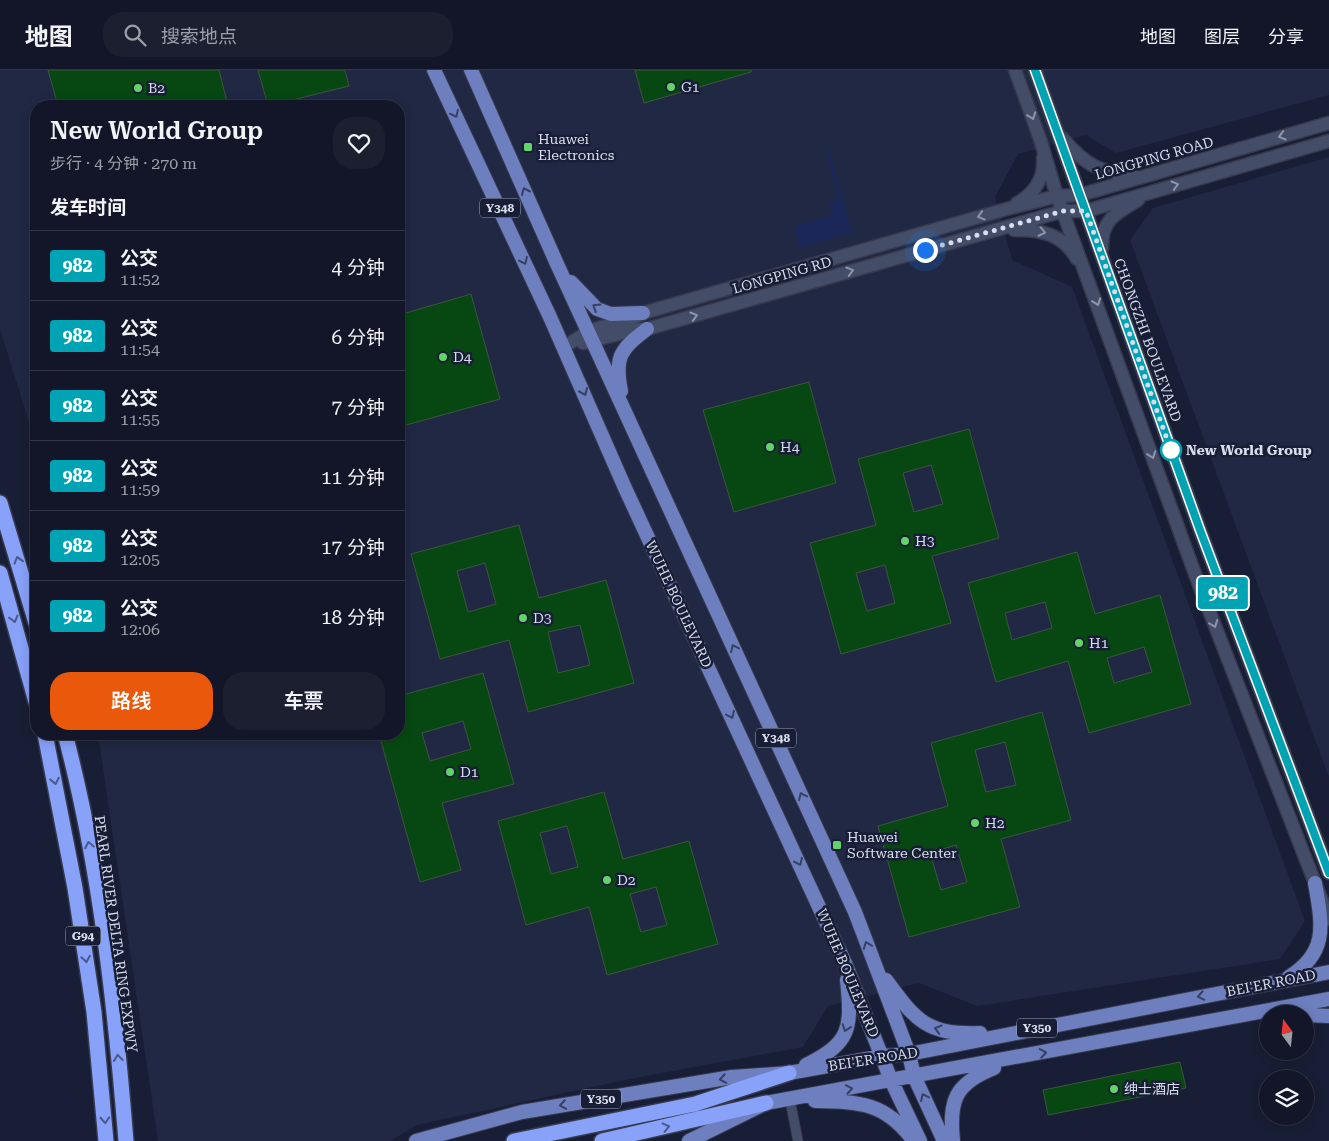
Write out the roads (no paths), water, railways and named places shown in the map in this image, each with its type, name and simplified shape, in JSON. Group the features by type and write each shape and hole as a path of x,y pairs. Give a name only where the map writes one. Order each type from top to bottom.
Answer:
{"highway":[{"path":"0,503 30,603"},
{"path":"0,572 30,680"},
{"name":"G94","path":"46,740 76,888 91,993 106,1141"},
{"name":"PEARL RIVER DELTA RING EXPWY","path":"66,740 92,864 111,993 126,1141"},
{"path":"514,1141 695,1104 789,1073"},
{"path":"602,1141 766,1103"}],"main road":[{"name":"WUHE BOULEVARD","path":"434,70 564,347 625,488 845,963 891,1080 920,1141"},
{"name":"WUHE BOULEVARD","path":"471,70 557,264 625,408 855,912 909,1054 914,1076 944,1141"},
{"path":"1015,70 1040,139 1057,196 1198,582 1329,919"},
{"name":"CHONGZHI BOULEVARD","path":"1035,70 1200,530 1329,873"},
{"name":"LONGPING ROAD","path":"1003,210 1057,196 1080,195 1329,123"},
{"path":"1058,134 1077,156 1088,164 1114,174 1139,178"},
{"path":"1003,210 1029,197 1037,186 1043,162 1040,139"},
{"path":"994,230 1063,211 1086,211 1329,141"},
{"path":"1108,272 1101,246 1103,230 1111,217 1151,192"},
{"name":"LONGPING RD","path":"642,313 1003,210"},
{"path":"994,230 1030,229 1048,232 1060,239 1074,254 1089,281"},
{"name":"LONGPING RD","path":"647,329 994,230"},
{"path":"557,264 578,291 597,309 611,314 642,313"},
{"path":"564,347 642,313"},
{"path":"591,336 647,329"},
{"path":"625,408 619,378 621,355 628,342 647,329"},
{"path":"1283,981 1303,970 1318,951 1323,930 1315,883"},
{"path":"789,1073 824,1056 841,1042 848,1028 850,1013 845,963"},
{"path":"875,964 912,1014 928,1026 942,1031 964,1034 1021,1031"},
{"name":"BEI'ER ROAD","path":"416,1141 522,1112 732,1077 789,1073 883,1056 909,1054 1329,972"},
{"name":"BEI'ER ROAD","path":"1302,1005 1329,999"},
{"name":"BEI'ER ROAD","path":"690,1141 766,1103 1259,1015"},
{"path":"1314,1015 1329,1016"},
{"path":"953,1141 954,1098 962,1087 980,1073 1019,1057"},
{"path":"790,1100 870,1105 887,1114 904,1128 914,1141"}],"street":[{"path":"790,1100 798,1141"}],"place":[{"name":"G1","path":"671,87"},
{"name":"B2","path":"138,88"},
{"name":"Huawei Electronics","path":"528,147"},
{"name":"D4","path":"443,357"},
{"name":"H4","path":"770,447"},
{"name":"New World Group","path":"1171,450"},
{"name":"H3","path":"905,541"},
{"name":"D3","path":"523,618"},
{"name":"H1","path":"1079,643"},
{"name":"D1","path":"450,772"},
{"name":"H2","path":"975,823"},
{"name":"Huawei Software Center","path":"837,845"},
{"name":"D2","path":"607,880"},
{"name":"绅士酒店","path":"1114,1089"}]}
